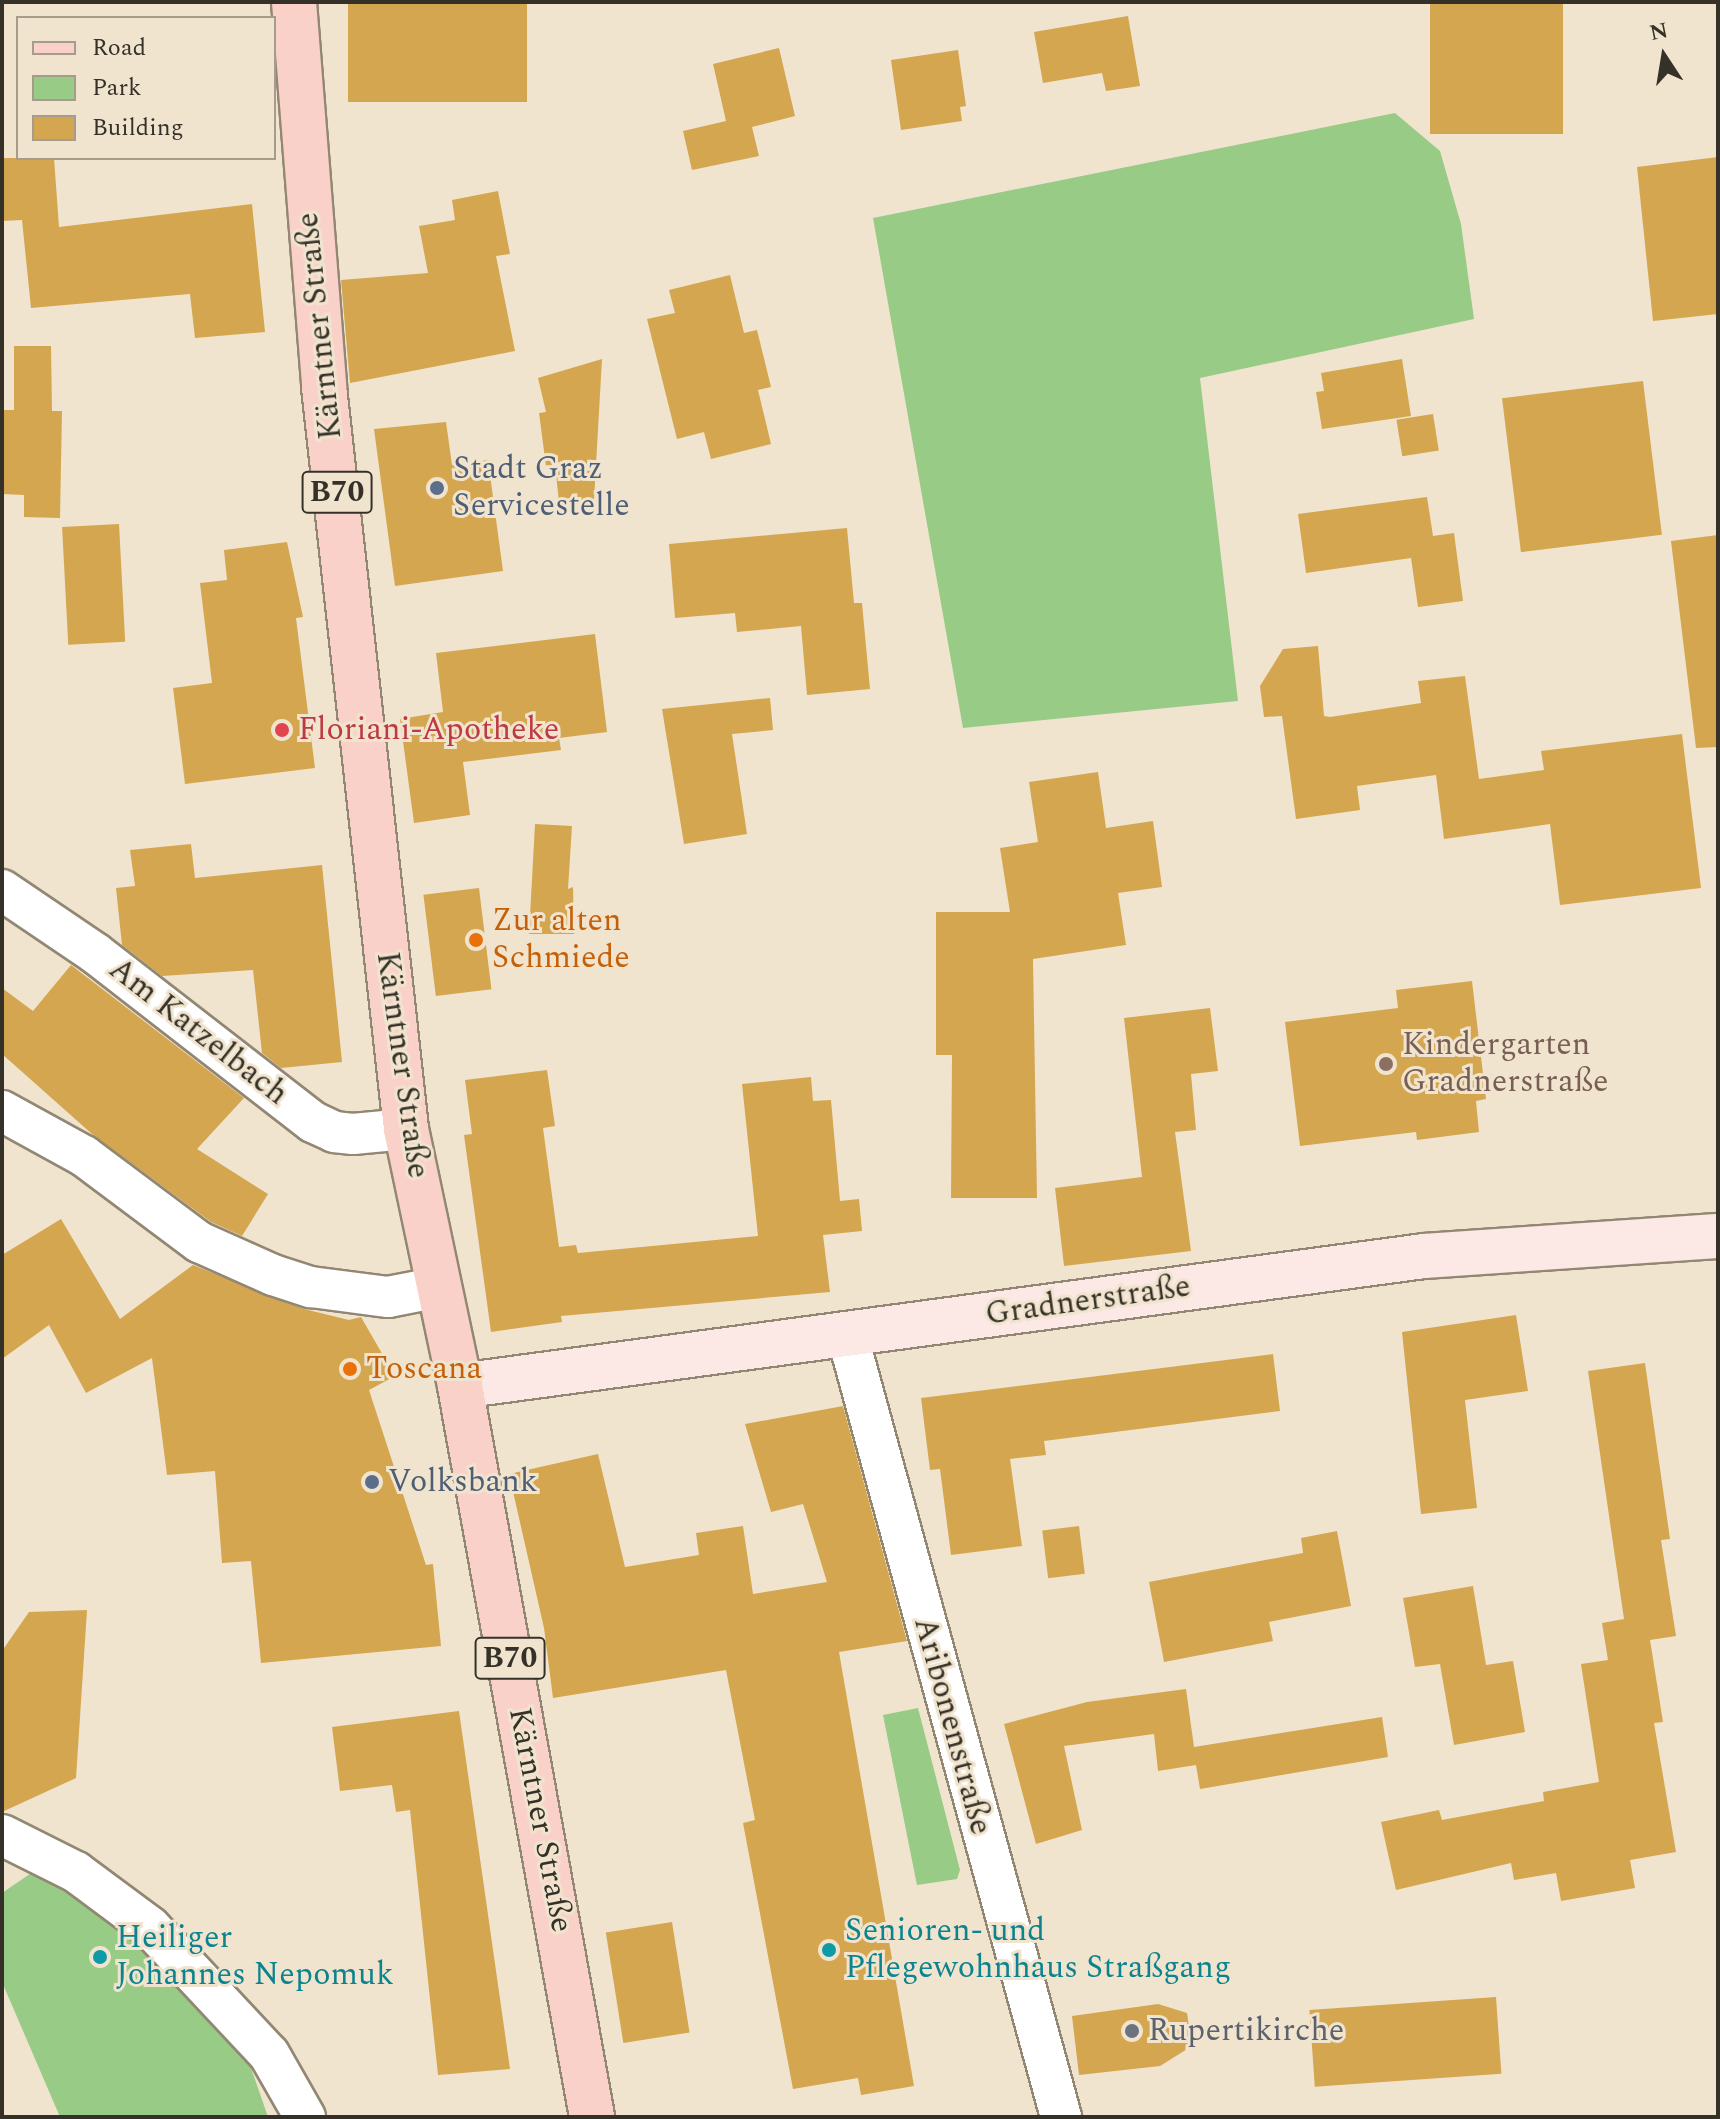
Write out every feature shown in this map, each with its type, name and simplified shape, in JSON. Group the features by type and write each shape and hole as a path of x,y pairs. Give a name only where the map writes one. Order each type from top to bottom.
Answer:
{"main road":[{"name":"Kärntner Straße","path":"294,2 324,387 406,1129 460,1386 592,2117"},
{"name":"Gradnerstraße","path":"460,1386 1424,1256 1718,1236"}],"street":[{"name":"Am Katzelbach","path":"2,890 95,953 313,1122 353,1134 406,1129"},
{"path":"2,1111 84,1156 199,1242 273,1275 311,1287 388,1297 440,1287"},
{"name":"Aribonenstraße","path":"847,1334 958,1751 1061,2117"},
{"path":"2,1835 76,1872 150,1927 269,2054 305,2117"}],"green space":[{"path":"1395,113 1440,151 1461,224 1474,319 1200,378 1238,701 963,728 873,218"},
{"path":"918,1708 960,1870 957,1879 917,1885 883,1715"},
{"path":"40,1867 130,1927 242,2042 268,2117 60,2117 2,1982 2,1893"}],"building":[{"path":"348,2 527,2 527,102 348,102"},
{"path":"1430,2 1563,2 1563,134 1430,134"},
{"path":"1128,16 1140,86 1106,91 1102,73 1043,83 1034,32"},
{"path":"779,48 795,116 752,127 759,156 692,170 683,131 726,121 713,64"},
{"path":"958,50 966,106 960,107 962,121 901,130 891,60"},
{"path":"1718,157 1718,314 1653,321 1637,167"},
{"path":"2,158 54,160 59,227 252,204 265,332 195,338 190,294 31,308 22,220 2,221"},
{"path":"498,191 510,254 496,256 515,351 350,383 341,280 428,273 419,226 455,220 452,200"},
{"path":"730,275 744,333 757,330 771,387 758,390 771,444 711,459 704,432 677,439 647,319 675,313 669,290"},
{"path":"14,346 51,346 52,411 62,411 60,518 24,517 24,495 2,494 2,410 14,410"},
{"path":"602,359 594,500 559,502 555,465 546,466 539,413 546,412 538,378"},
{"path":"1402,359 1411,416 1322,429 1316,392 1324,391 1321,373"},
{"path":"1643,381 1662,535 1521,552 1502,398"},
{"path":"1433,414 1439,451 1402,456 1396,420"},
{"name":"Stadt Graz Servicestelle","path":"446,422 452,465 488,460 503,571 395,586 374,429"},
{"path":"1427,497 1433,536 1454,533 1463,601 1418,607 1411,558 1306,573 1298,514"},
{"path":"119,524 125,642 68,645 62,527"},
{"path":"847,528 854,603 862,603 870,689 807,695 801,626 737,632 735,613 675,618 669,544"},
{"path":"1718,535 1718,747 1696,748 1671,541"},
{"path":"287,542 303,617 296,618 315,768 185,784 173,688 212,683 200,583 227,580 224,550"},
{"path":"595,634 607,732 559,738 561,750 463,762 470,815 414,823 400,719 443,712 436,653"},
{"path":"1318,646 1324,716 1421,703 1418,681 1465,676 1479,779 1544,770 1541,751 1682,734 1701,888 1560,905 1550,824 1444,839 1436,775 1357,786 1360,810 1296,819 1282,716 1264,717 1260,686 1283,649"},
{"path":"770,698 773,730 732,734 747,834 684,844 662,709"},
{"path":"1098,772 1106,828 1153,821 1162,887 1118,893 1126,945 1033,959 1037,1198 951,1198 952,1055 936,1055 936,912 1010,912 1000,848 1038,842 1029,782"},
{"path":"535,824 572,826 568,889 573,887 574,934 529,934"},
{"path":"191,844 195,878 322,865 342,1062 281,1068 262,1053 253,970 162,976 122,945 116,888 135,886 130,850"},
{"path":"479,888 491,989 436,996 423,895"},
{"path":"71,965 244,1098 197,1149 268,1194 242,1236 211,1222 92,1134 2,1054 2,988 33,1011"},
{"name":"Kindergarten Gradnerstraße","path":"1472,981 1486,1099 1476,1101 1479,1132 1417,1140 1416,1132 1300,1146 1285,1022 1398,1008 1396,990"},
{"path":"1210,1008 1218,1071 1191,1074 1196,1130 1175,1132 1191,1251 1064,1266 1055,1188 1142,1177 1124,1018"},
{"path":"547,1070 555,1126 543,1128 559,1247 576,1245 578,1253 758,1236 742,1084 811,1077 813,1101 831,1100 840,1201 859,1199 862,1231 823,1235 830,1292 561,1316 562,1322 491,1332 464,1135 472,1134 465,1080"},
{"path":"61,1219 120,1319 193,1265 304,1309 349,1320 361,1317 395,1376 369,1390 426,1565 433,1564 441,1646 261,1663 251,1561 222,1563 215,1471 167,1475 152,1358 86,1393 49,1325 2,1359 2,1255"},
{"path":"1516,1315 1528,1391 1465,1400 1477,1508 1421,1514 1402,1332"},
{"path":"1273,1354 1280,1411 1044,1441 1046,1455 1010,1459 1022,1546 951,1555 940,1469 930,1470 921,1398"},
{"path":"1645,1363 1670,1539 1661,1540 1676,1636 1650,1640 1663,1722 1654,1723 1676,1852 1630,1860 1635,1888 1561,1901 1556,1873 1514,1880 1511,1863 1396,1890 1381,1822 1439,1810 1442,1820 1544,1801 1543,1792 1599,1782 1581,1664 1608,1660 1602,1623 1624,1619 1588,1371"},
{"path":"843,1406 907,1641 839,1652 914,2086 861,2095 858,2078 793,2089 743,1823 755,1820 726,1670 553,1698 544,1628 509,1474 598,1454 625,1567 699,1555 696,1533 743,1526 753,1594 827,1582 803,1504 771,1512 745,1424"},
{"path":"1079,1526 1085,1574 1048,1578 1042,1531"},
{"path":"1337,1531 1351,1606 1269,1622 1273,1641 1164,1662 1149,1582 1303,1553 1301,1538"},
{"path":"1473,1586 1486,1665 1513,1661 1525,1732 1454,1745 1440,1664 1415,1667 1403,1598"},
{"path":"87,1610 76,1778 2,1812 2,1651 29,1612"},
{"path":"1186,1689 1194,1747 1382,1717 1388,1757 1200,1789 1196,1765 1158,1771 1154,1734 1064,1746 1082,1830 1036,1844 1004,1724 1087,1702"},
{"path":"459,1711 510,2069 438,2075 410,1810 396,1812 392,1785 340,1791 332,1727"},
{"path":"672,1922 690,2033 623,2043 606,1932"},
{"path":"1496,1997 1501,2074 1315,2087 1309,2010"},
{"name":"Rupertikirche","path":"1158,2004 1187,2013 1192,2046 1160,2066 1079,2075 1072,2016"}],"place":[{"name":"Stadt Graz Servicestelle","path":"437,488"},
{"name":"Floriani-Apotheke","path":"282,730"},
{"name":"Zur alten Schmiede","path":"476,940"},
{"name":"Kindergarten Gradnerstraße","path":"1386,1064"},
{"name":"Toscana","path":"350,1369"},
{"name":"Volksbank","path":"372,1482"},
{"name":"Senioren- und Pflegewohnhaus Straßgang","path":"829,1950"},
{"name":"Heiliger Johannes Nepomuk","path":"100,1957"},
{"name":"Rupertikirche","path":"1132,2031"}]}
